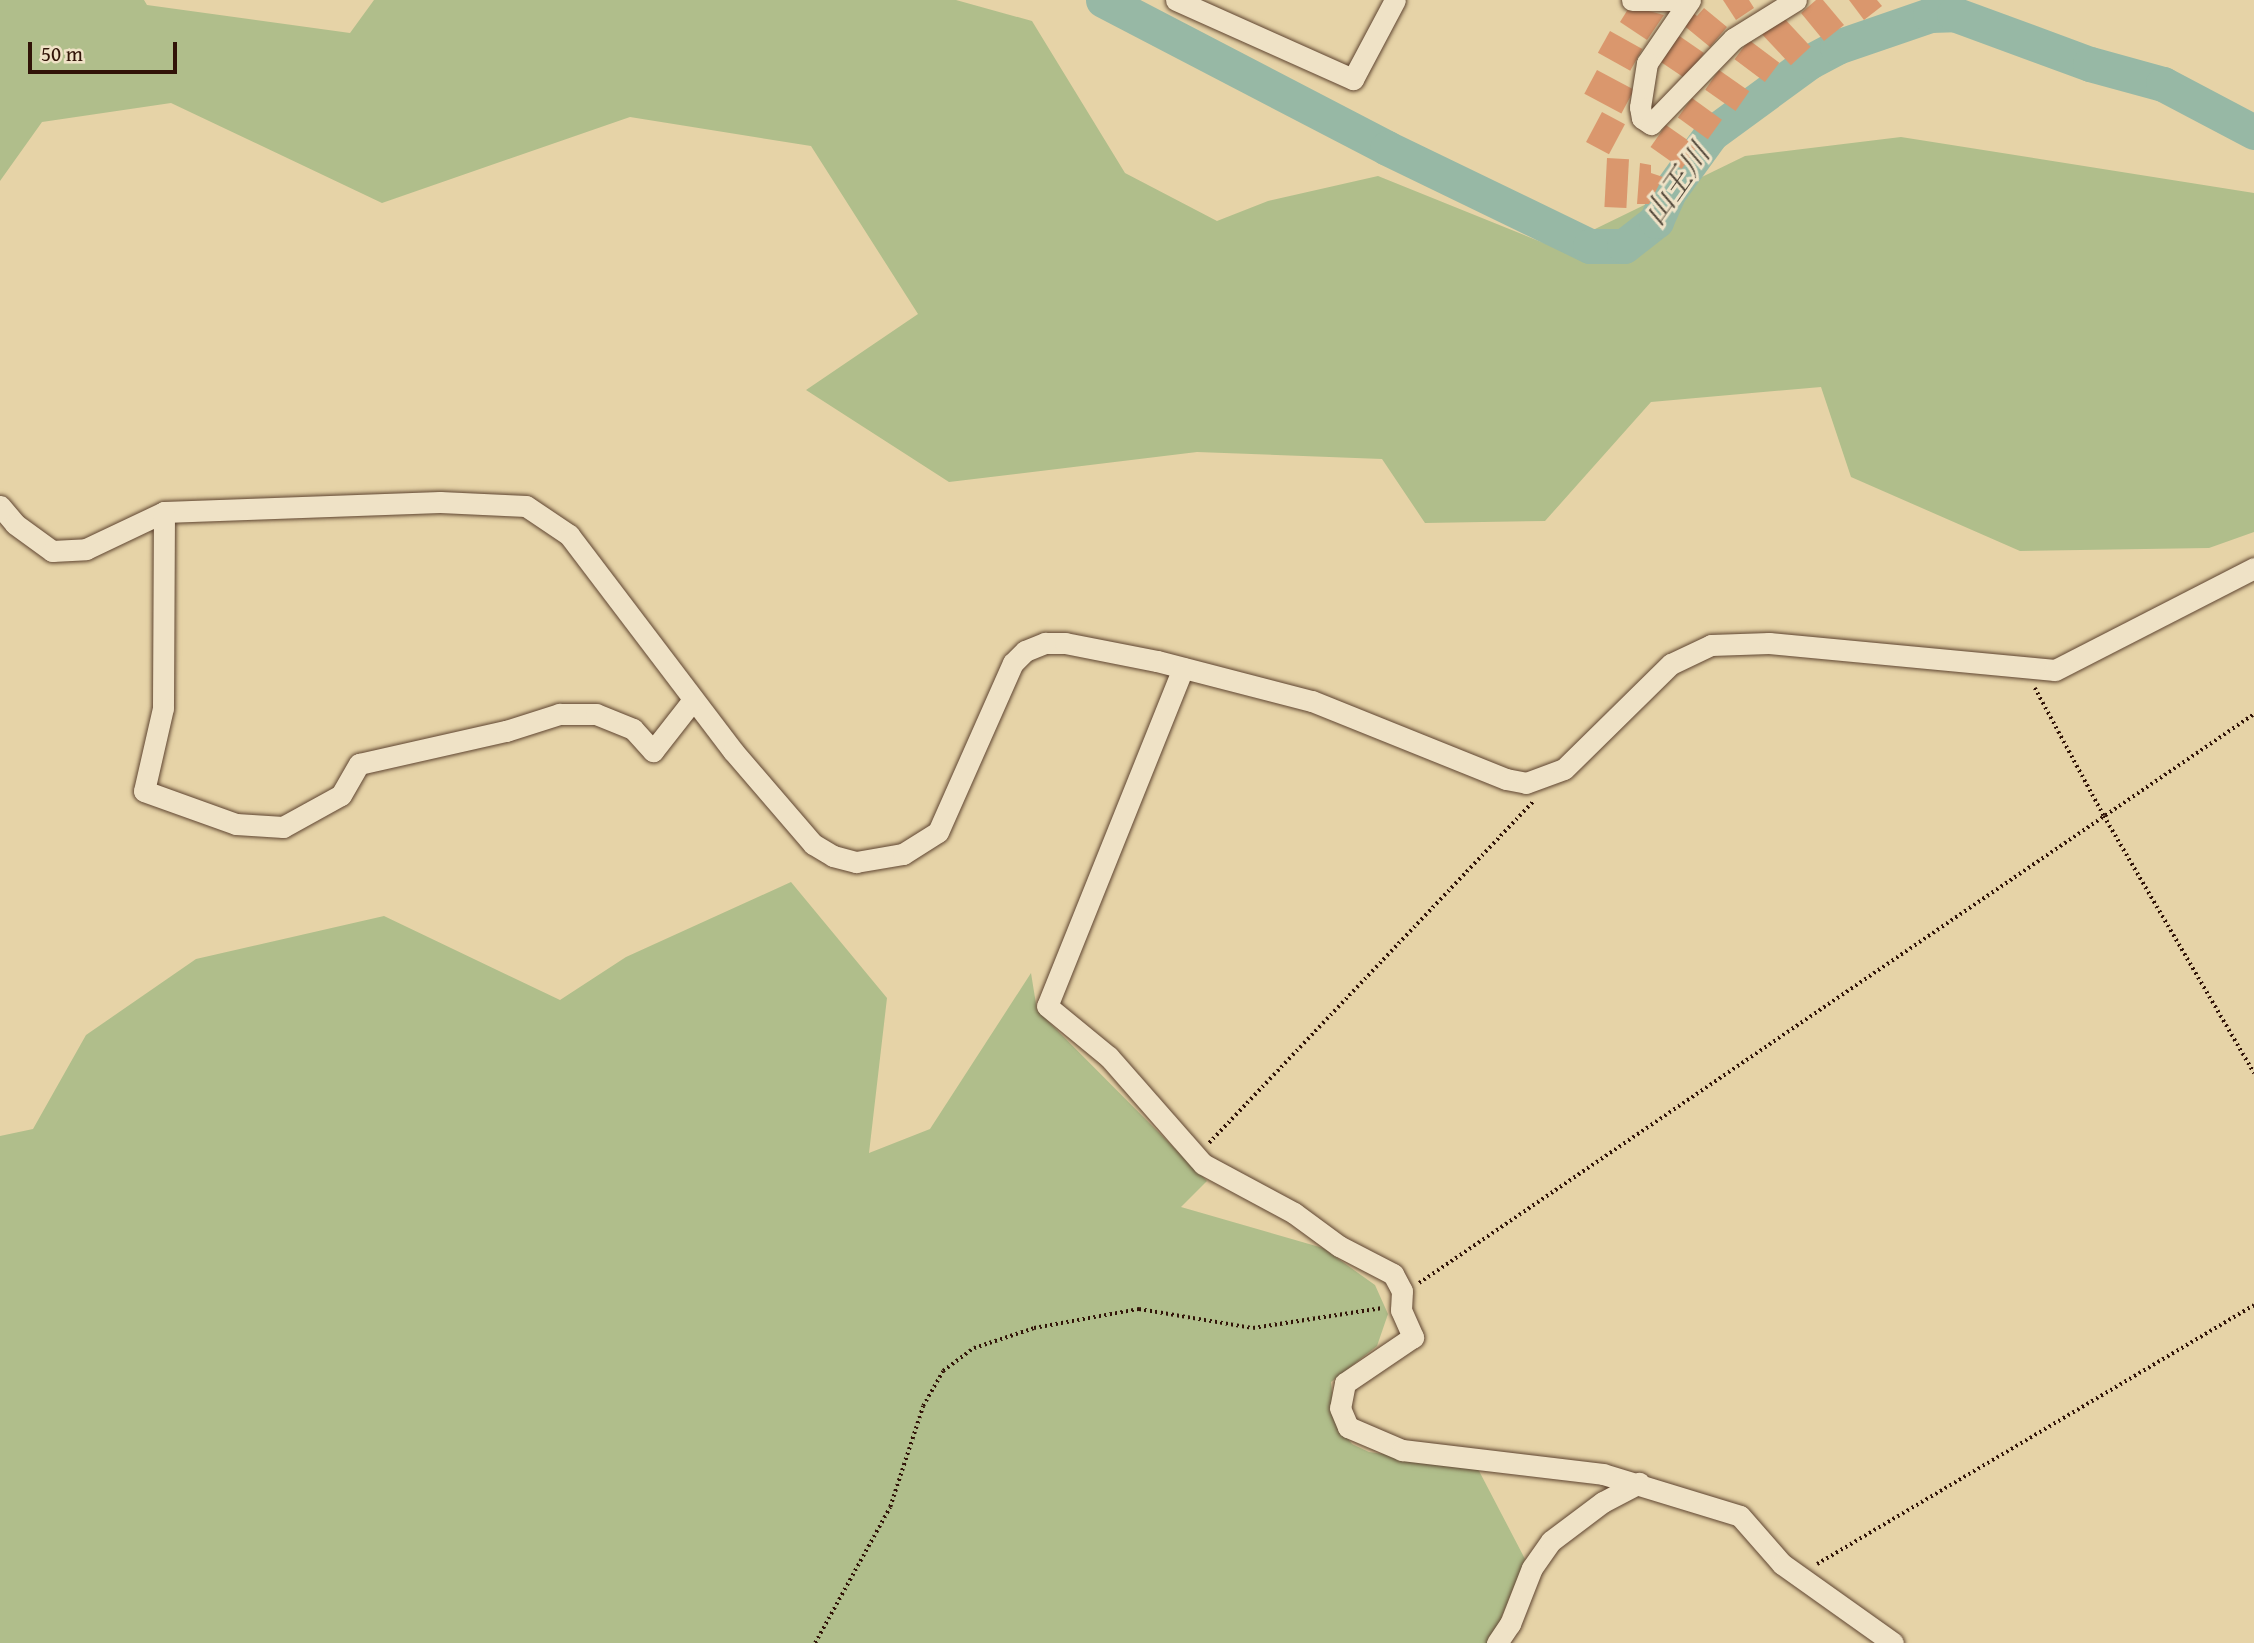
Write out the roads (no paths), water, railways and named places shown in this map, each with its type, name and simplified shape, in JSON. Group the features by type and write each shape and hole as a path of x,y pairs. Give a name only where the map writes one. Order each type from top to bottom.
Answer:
{"street":[{"path":"1176,0 1353,79 1395,0"},
{"path":"1632,0 1673,0"},
{"path":"1690,0 1652,51 1644,72 1640,107 1642,118 1651,124 1733,39 1796,0"},
{"path":"0,506 15,524 52,551 86,549 164,512 440,502 526,506 569,535 693,700 813,844 845,861 871,862 916,849 939,832 1009,671 1025,652 1045,643 1065,643 1183,668 1329,706 1506,779 1534,782 1564,769 1671,664 1711,645 1769,643 2026,670 2055,670 2254,568"},
{"path":"164,512 163,708 145,791 236,824 283,827 341,794 359,764 506,732 559,714 596,714 633,729 653,751 693,700"},
{"path":"1183,668 1047,1006 1109,1057 1195,1157 1294,1213 1339,1247 1388,1268 1402,1302 1411,1340 1354,1374 1341,1392 1341,1414 1353,1431 1430,1456 1562,1467 1639,1483 1740,1516 1774,1557 1893,1643"},
{"path":"1497,1643 1510,1624 1532,1568 1551,1541 1603,1502 1639,1483"}],"waterway":[{"name":"山王川","path":"1103,0 1387,148 1590,246 1624,246 1656,221 1669,192 1711,134 1809,62 1837,47 1930,15 1954,14 2090,64 2163,84 2254,132"}]}
